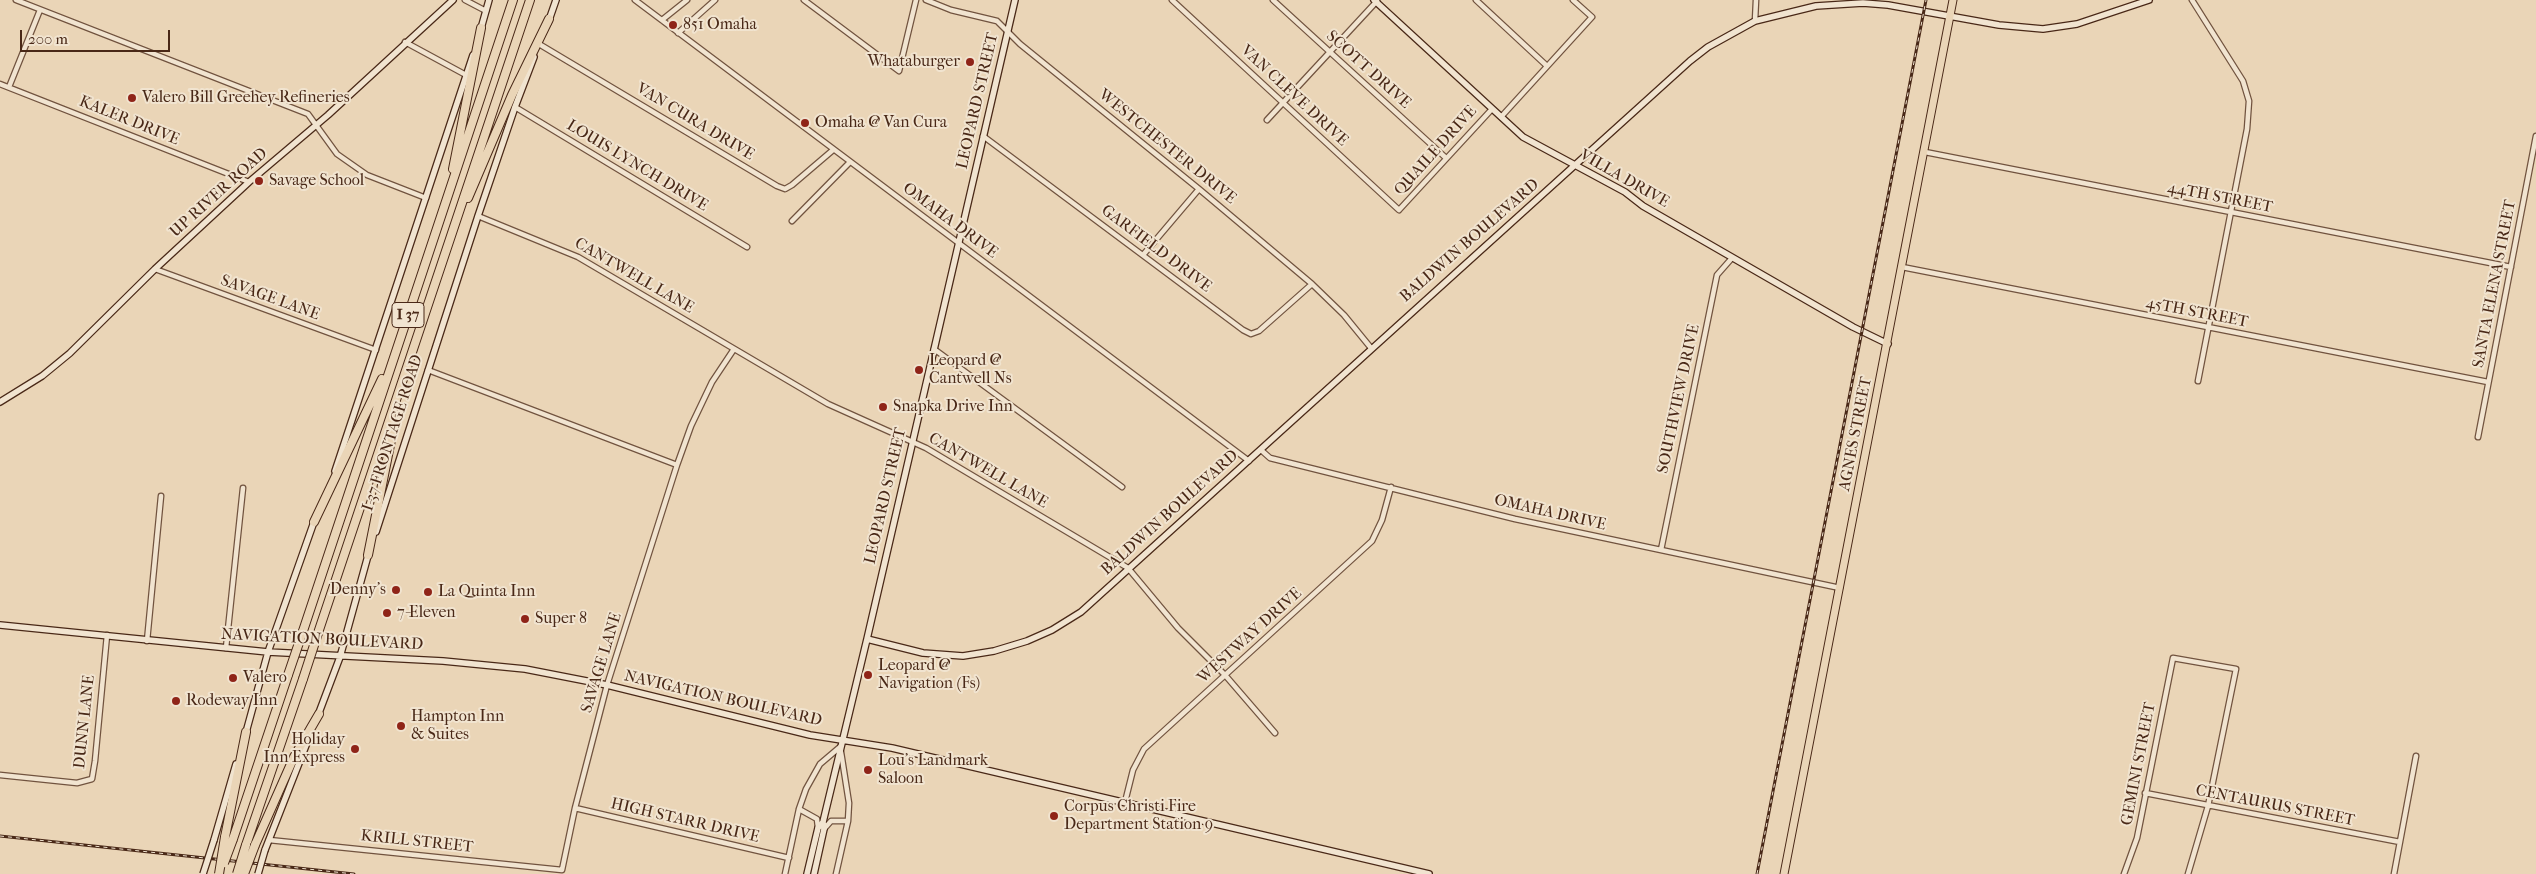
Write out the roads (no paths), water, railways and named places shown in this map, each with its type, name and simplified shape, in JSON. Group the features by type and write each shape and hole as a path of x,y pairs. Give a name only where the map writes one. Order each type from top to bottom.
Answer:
{"highway":[{"name":"I 37","path":"229,838 303,631 513,0"},
{"name":"I 37","path":"237,874 251,845 318,633 399,396 441,264 530,0"},
{"path":"441,264 512,95 549,20"},
{"path":"439,224 462,129 481,28"},
{"path":"314,522 397,348"},
{"path":"368,555 399,396"},
{"path":"244,874 251,845 294,757 319,714"},
{"path":"220,874 229,838 246,732"}],"main road":[{"name":"UP RIVER ROAD","path":"0,402 42,376 70,353 249,182 316,126 453,0"},
{"path":"203,874 268,652 314,522 346,444 489,0"},
{"name":"I-37 FRONTAGE ROAD","path":"258,874 265,850 340,657 368,555 478,216 515,107 556,0"},
{"name":"LEOPARD STREET","path":"814,874 822,822 914,442 1015,0"},
{"name":"AGNES STREET","path":"1784,874 1953,0"},
{"name":"BALDWIN BOULEVARD","path":"867,639 923,653 963,656 994,651 1027,641 1052,630 1080,612 1249,462 1371,348 1576,166 1690,61 1708,48 1755,21 1816,6 1863,3 2000,25 2043,29 2077,24 2149,0"},
{"name":"VILLA DRIVE","path":"1376,1 1523,136 1625,192 1643,206 1853,327 1888,344"},
{"name":"NAVIGATION BOULEVARD","path":"0,625 268,652 340,657 398,658 495,666 607,685 810,735 892,748 1429,874"},
{"name":"LEOPARD STREET","path":"807,874 821,828"}],"street":[{"path":"16,0 308,114 337,154 367,175 426,198"},
{"path":"466,0 486,12"},
{"name":"OMAHA DRIVE","path":"635,0 1249,462"},
{"path":"662,20 686,0"},
{"path":"678,33 715,0"},
{"path":"804,0 899,71 916,0"},
{"name":"WESTCHESTER DRIVE","path":"926,0 951,10 997,21 1020,44 1199,189 1312,284 1344,315 1371,348"},
{"name":"VAN CLEVE DRIVE","path":"1172,0 1399,210"},
{"name":"SCOTT DRIVE","path":"1273,0 1446,158"},
{"path":"1476,0 1547,66"},
{"name":"QUAILE DRIVE","path":"1501,117 1592,17 1573,0"},
{"path":"1755,21 1756,0"},
{"path":"2192,0 2243,81 2249,101 2249,119 2232,213 2198,381"},
{"path":"1267,120 1376,1"},
{"path":"9,87 40,10"},
{"path":"406,42 466,75"},
{"name":"VAN CURA DRIVE","path":"539,44 784,189 792,186 833,150"},
{"name":"KALER DRIVE","path":"0,84 249,182"},
{"name":"LOUIS LYNCH DRIVE","path":"515,107 747,247"},
{"name":"QUAILE DRIVE","path":"1399,210 1492,108"},
{"name":"GARFIELD DRIVE","path":"983,136 1243,330 1251,334 1258,331 1312,284"},
{"name":"SANTA ELENA STREET","path":"2478,437 2536,136"},
{"name":"44TH STREET","path":"1925,152 2511,267"},
{"path":"792,221 850,162"},
{"path":"1143,254 1199,189"},
{"name":"CANTWELL LANE","path":"478,216 578,257 828,404 914,442 1128,568 1178,628 1225,675 1275,733"},
{"name":"SOUTHVIEW DRIVE","path":"1661,550 1718,275 1732,258"},
{"name":"45TH STREET","path":"1902,267 2488,382"},
{"name":"SAVAGE LANE","path":"155,270 376,350"},
{"name":"SAVAGE LANE","path":"562,870 575,808 607,685 677,465 691,426 734,349"},
{"path":"934,349 1122,487"},
{"path":"428,370 677,465"},
{"name":"OMAHA DRIVE","path":"1260,450 1270,458 1391,487 1515,520 1840,588"},
{"name":"WESTWAY DRIVE","path":"1125,802 1133,770 1144,748 1372,541 1382,520 1391,487"},
{"path":"226,648 243,488"},
{"path":"147,641 161,496"},
{"name":"DUNN LANE","path":"0,775 77,783 92,779 107,635"},
{"name":"GEMINI STREET","path":"2124,874 2137,838 2173,658 2236,669 2208,806"},
{"path":"785,874 806,790 820,764 840,747"},
{"path":"836,874 848,821 849,803 840,747"},
{"path":"2394,874 2416,756"},
{"name":"CENTAURUS STREET","path":"2146,793 2400,842"},
{"path":"2188,874 2208,806"},
{"name":"HIGH STARR DRIVE","path":"575,808 789,858"},
{"path":"800,809 817,818 821,828 830,821 848,821"},
{"name":"KRILL STREET","path":"269,840 562,870"}],"railway":[{"path":"1757,874 1926,0"},
{"path":"0,836 354,874"}],"place":[{"name":"851 Omaha","path":"673,25"},
{"name":"Whataburger","path":"970,62"},
{"name":"Valero Bill Greehey Refineries","path":"132,98"},
{"name":"Omaha @ Van Cura","path":"805,123"},
{"name":"Savage School","path":"259,181"},
{"name":"Leopard @ Cantwell Ns","path":"919,370"},
{"name":"Snapka Drive Inn","path":"883,407"},
{"name":"Denny's","path":"396,590"},
{"name":"La Quinta Inn","path":"428,592"},
{"name":"7-Eleven","path":"387,613"},
{"name":"Super 8","path":"525,619"},
{"name":"Leopard @ Navigation (Fs)","path":"868,675"},
{"name":"Valero","path":"233,678"},
{"name":"Rodeway Inn","path":"176,701"},
{"name":"Hampton Inn & Suites","path":"401,726"},
{"name":"Holiday Inn Express","path":"355,749"},
{"name":"Lou's Landmark Saloon","path":"868,770"},
{"name":"Corpus Christi Fire Department Station 9","path":"1054,816"}]}
